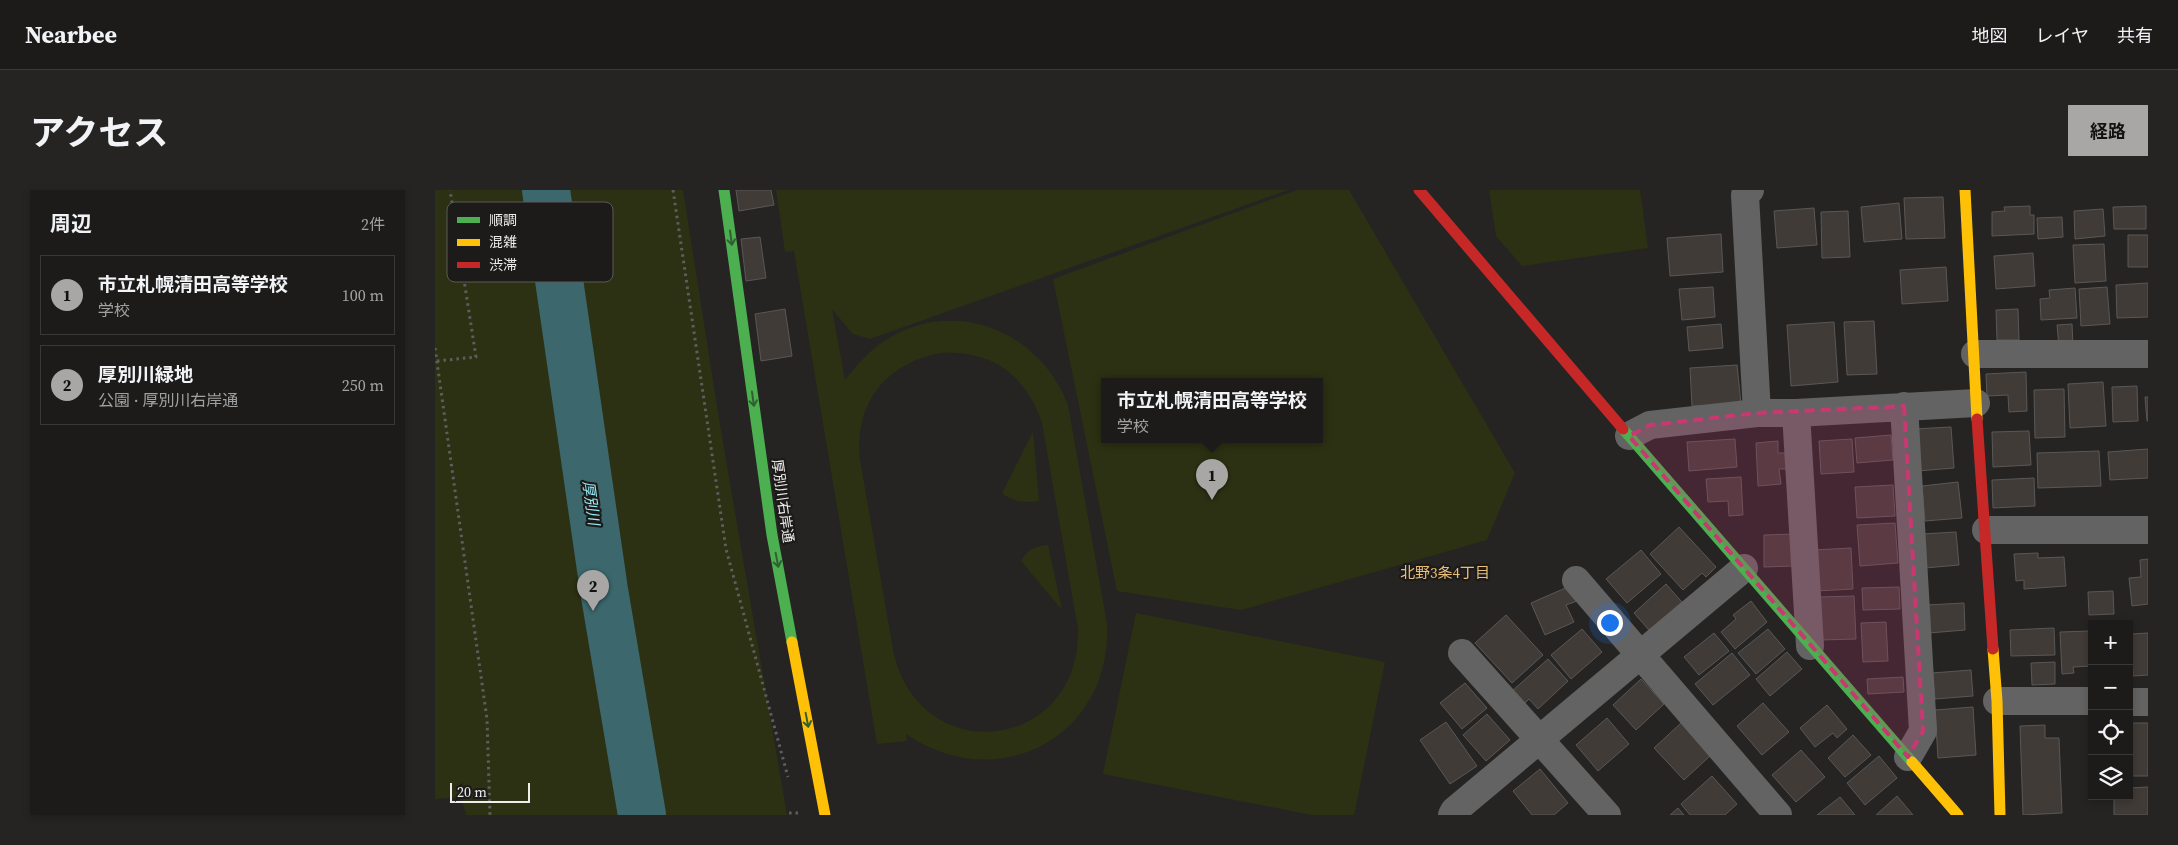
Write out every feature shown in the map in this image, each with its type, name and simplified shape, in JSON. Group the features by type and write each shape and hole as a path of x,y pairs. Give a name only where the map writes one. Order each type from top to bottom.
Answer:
{"street":[{"name":"厚別川右岸通","path":"724,190 772,535 825,815"},
{"path":"1419,190 1810,646 1908,757 1952,813"},
{"path":"1750,190 1745,195 1757,413"},
{"path":"1965,190 1975,354 1976,403 1997,701 2000,815"},
{"path":"1975,354 2148,354"},
{"path":"1629,436 1650,425 1757,413 1796,413 1976,403"},
{"path":"1904,406 1923,731 1908,757"},
{"path":"1796,413 1810,646"},
{"path":"1986,530 2148,530"},
{"path":"1452,815 1454,811 1744,568"},
{"path":"1576,580 1778,815"},
{"path":"1462,653 1607,815"},
{"path":"1997,701 2088,701"},
{"path":"2133,702 2148,702"}],"path":[{"path":"673,190 726,549 789,781"},
{"path":"437,362 476,357 464,282"},
{"path":"435,348 487,719 490,815"},
{"path":"789,813 800,812 798,806"}],"highlighted area":[{"path":"1904,406 1923,731 1908,757 1629,436 1650,425 1757,413"}],"green space":[{"path":"435,190 683,190 720,425 787,815 466,815 461,797 435,799"},
{"path":"776,190 1288,190 870,339 853,334 832,309 845,380 870,352 889,338 915,326 942,321 969,322 994,329 1018,341 1038,358 1055,380 1068,405 1107,624 1104,664 1091,698 1070,725 1043,745 1011,757 977,759 941,752 906,734 907,741 877,744 794,251 785,252","holes":["941,353 959,353 991,361 1005,369 1027,391 1035,406 1042,423 1078,629 1072,669 1055,700 1029,721 998,731 966,730 936,717 911,692 894,655 860,460 859,440 862,421 868,404 877,389 889,376 921,358"]},
{"path":"1297,190 1349,190 1515,473 1487,540 1241,610 1117,591 1053,279"},
{"path":"1489,190 1640,190 1648,248 1522,266 1496,236"},
{"path":"1033,432 1039,501 1019,501 1002,493"},
{"path":"1048,545 1062,610 1021,561 1032,549"},
{"path":"1136,613 1385,662 1354,815 1312,815 1103,774"}],"building":[{"path":"736,190 771,190 774,205 739,211"},
{"path":"1943,197 1945,238 1906,239 1904,198"},
{"path":"1899,203 1902,239 1864,242 1861,207"},
{"path":"2030,206 2030,215 2034,215 2034,234 1992,236 1992,212 2005,211 2004,207"},
{"path":"2146,206 2146,229 2114,229 2113,207"},
{"path":"1814,208 1817,245 1777,248 1774,211"},
{"path":"2103,209 2105,236 2075,239 2074,211"},
{"path":"1848,211 1850,257 1822,258 1821,212"},
{"path":"2062,217 2063,237 2038,239 2037,218"},
{"path":"1721,234 1723,272 1670,276 1667,238"},
{"path":"2128,235 2148,235 2148,267 2128,267"},
{"path":"760,237 766,278 746,281 741,239"},
{"path":"2104,244 2106,281 2075,283 2073,245"},
{"path":"2033,253 2035,286 1996,289 1994,256"},
{"path":"1946,267 1948,301 1902,304 1900,270"},
{"path":"2148,283 2148,317 2117,318 2116,285"},
{"path":"1713,287 1715,317 1682,320 1679,289"},
{"path":"2107,287 2110,324 2081,326 2079,289"},
{"path":"2075,288 2077,318 2041,320 2040,299 2050,298 2049,290"},
{"path":"785,309 792,356 761,361 755,314"},
{"path":"2018,309 2019,340 1997,340 1996,310"},
{"path":"1874,321 1877,374 1847,375 1844,322"},
{"path":"1834,322 1838,382 1791,386 1787,325"},
{"path":"1721,324 1723,348 1689,351 1687,327"},
{"path":"2072,324 2073,346 2059,347 2057,325"},
{"path":"1737,365 1741,404 1692,406 1690,368"},
{"path":"2026,372 2027,411 2009,412 2008,395 1987,396 1986,374"},
{"path":"2103,382 2106,426 2070,428 2068,384"},
{"path":"2137,386 2138,421 2113,422 2112,387"},
{"path":"2064,389 2065,437 2035,438 2034,390"},
{"path":"2145,397 2148,397 2148,421 2147,421"},
{"path":"1951,427 1954,468 1917,471 1914,429"},
{"path":"2029,431 2031,465 1993,467 1992,432"},
{"path":"1891,435 1893,460 1857,463 1855,438"},
{"path":"1735,439 1737,467 1689,471 1687,442"},
{"path":"1852,439 1854,472 1821,474 1819,441"},
{"path":"1778,441 1778,453 1785,453 1786,469 1779,469 1781,484 1758,486 1756,443"},
{"path":"2148,449 2148,478 2110,480 2108,452"},
{"path":"2099,451 2101,486 2038,488 2037,453"},
{"path":"1741,477 1743,515 1729,516 1728,501 1708,502 1706,479"},
{"path":"2034,478 2035,506 1993,508 1992,480"},
{"path":"1958,482 1962,518 1925,521 1922,486"},
{"path":"1893,485 1895,516 1857,518 1855,487"},
{"path":"1895,523 1898,563 1860,566 1857,525"},
{"path":"1679,527 1716,567 1706,577 1702,573 1683,590 1650,554"},
{"path":"1956,532 1959,565 1925,568 1922,534"},
{"path":"1794,534 1794,566 1764,567 1764,535"},
{"path":"1851,548 1853,589 1816,591 1813,550"},
{"path":"1641,550 1661,574 1627,603 1606,579"},
{"path":"2038,553 2038,558 2064,557 2066,586 2024,589 2024,580 2016,581 2014,554"},
{"path":"2148,559 2148,604 2132,606 2129,578 2141,577 2140,560"},
{"path":"1666,584 1688,609 1655,637 1634,613"},
{"path":"1570,586 1577,601 1566,605 1574,622 1545,635 1531,603"},
{"path":"1899,587 1900,609 1863,610 1862,588"},
{"path":"2113,591 2114,614 2089,615 2088,592"},
{"path":"1854,596 1856,639 1821,640 1820,597"},
{"path":"1751,601 1767,622 1735,649 1721,632 1736,619 1733,615"},
{"path":"1964,603 1965,630 1929,633 1927,605"},
{"path":"1506,615 1543,655 1512,683 1475,643"},
{"path":"1886,622 1888,661 1863,662 1861,623"},
{"path":"2054,628 2055,655 2011,656 2010,630"},
{"path":"1582,629 1602,652 1571,679 1551,655"},
{"path":"1768,629 1785,649 1756,674 1738,653"},
{"path":"2088,631 2088,666 2073,667 2074,673 2062,674 2060,632"},
{"path":"1714,633 1729,651 1699,675 1684,657"},
{"path":"2148,633 2148,675 2133,676 2133,634"},
{"path":"1787,652 1802,669 1770,696 1756,679"},
{"path":"1732,653 1750,675 1713,705 1695,684"},
{"path":"1548,659 1568,681 1538,709 1529,699 1523,705 1511,692"},
{"path":"2055,662 2055,684 2032,685 2031,663"},
{"path":"1971,670 1973,696 1935,699 1932,673"},
{"path":"1903,677 1904,692 1868,694 1867,679"},
{"path":"1641,679 1664,704 1636,730 1613,705"},
{"path":"1465,683 1487,708 1462,729 1440,703"},
{"path":"1763,703 1789,732 1762,755 1737,726"},
{"path":"1827,705 1847,729 1837,738 1833,733 1815,747 1800,728"},
{"path":"1973,707 1976,755 1938,758 1935,710"},
{"path":"1487,714 1510,740 1486,761 1463,735"},
{"path":"1607,718 1629,744 1598,771 1576,745"},
{"path":"1446,722 1477,766 1450,784 1420,740"},
{"path":"1681,723 1711,755 1684,780 1654,748"},
{"path":"2133,723 2148,723 2148,776 2133,776"},
{"path":"2045,725 2045,738 2059,738 2062,813 2023,815 2020,726"},
{"path":"1853,735 1871,755 1845,777 1828,758"},
{"path":"1801,750 1825,777 1796,802 1772,775"},
{"path":"1879,756 1897,778 1865,805 1847,783"},
{"path":"1540,769 1568,803 1554,815 1532,815 1513,791"},
{"path":"1712,776 1737,804 1725,815 1690,815 1681,804"},
{"path":"2148,787 2148,815 2114,815 2114,800 2133,800 2133,788"},
{"path":"1897,796 1913,815 1876,815"},
{"path":"1840,797 1855,815 1817,815"},
{"path":"1678,808 1684,815 1670,815"}],"waterway":[{"name":"厚別川","path":"546,190 548,202"},
{"name":"厚別川","path":"559,282 604,590 642,815"}],"traffic: fast":[{"path":"724,190 772,535 792,642"},
{"path":"1623,429 1912,762"}],"traffic: slow":[{"path":"1965,190 1977,419"},
{"path":"792,642 825,815"},
{"path":"1993,649 1997,701 2000,815"},
{"path":"1912,762 1958,815"}],"traffic: jam":[{"path":"1419,190 1623,429"},
{"path":"1977,419 1993,649"}],"place":[{"name":"市立札幌清田高等学校","path":"1212,500"},
{"name":"厚別川緑地","path":"593,611"}],"district":[{"name":"北野3条4丁目","path":"1445,573"}]}
